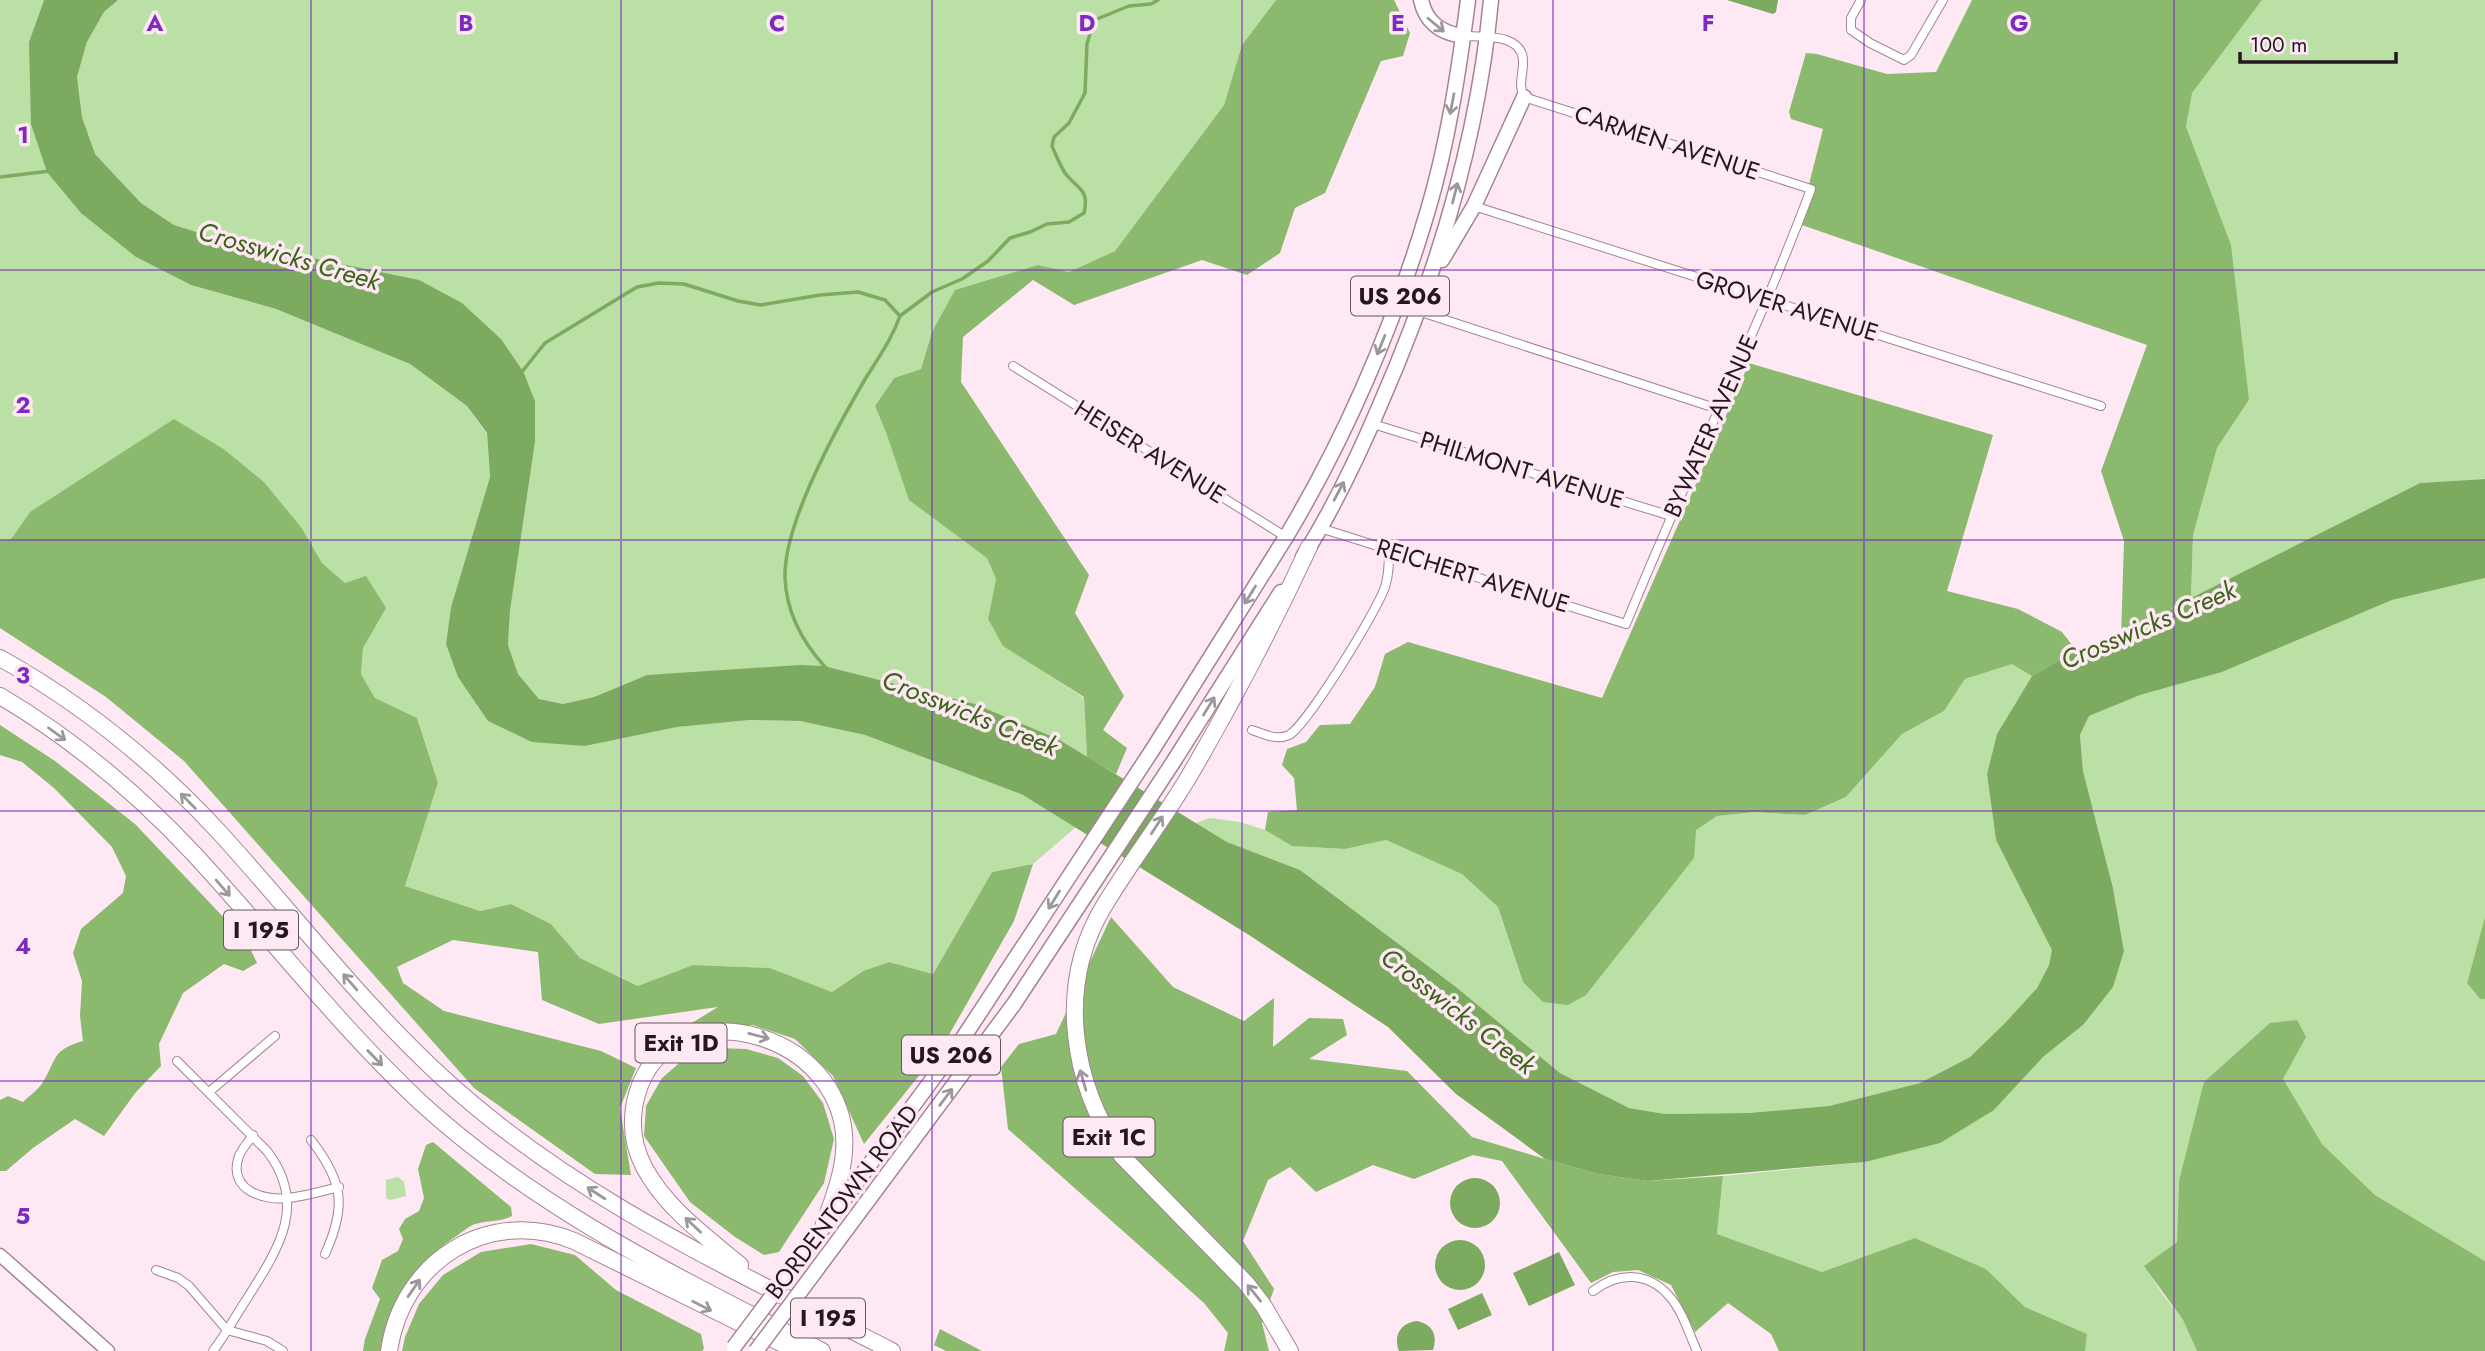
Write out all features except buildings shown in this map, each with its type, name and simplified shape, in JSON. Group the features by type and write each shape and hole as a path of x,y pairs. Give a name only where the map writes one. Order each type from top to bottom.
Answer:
{"highway":[{"path":"1421,0 1431,23 1449,34 1463,36"},
{"name":"US 206","path":"1286,537 1351,416 1405,280 1429,208 1441,160 1468,0"},
{"name":"US 206","path":"1309,547 1373,424 1429,282 1455,192 1473,114 1491,0"},
{"path":"1429,282 1474,205 1524,97"},
{"name":"BORDENTOWN ROAD","path":"732,1349 963,1038 1153,749 1286,537"},
{"name":"BORDENTOWN ROAD","path":"756,1351 1006,1015 1172,764 1309,547"},
{"name":"Exit 1C","path":"1290,1351 1263,1305 1246,1283 1122,1156 1108,1137 1087,1094 1076,1048 1075,1000 1091,931 1104,906 1189,776 1239,688 1309,547"},
{"name":"I 195","path":"0,658 64,698 105,728 182,795 218,831 403,1040 487,1115 609,1202 892,1351"},
{"name":"I 195","path":"0,696 85,754 159,819 194,853 372,1055 466,1141 543,1199 609,1240 822,1351"},
{"name":"Exit 1D","path":"763,1285 669,1202 638,1155 634,1137 634,1105 645,1076 664,1053 688,1039 737,1032 768,1038 783,1045 811,1066 823,1080 835,1102 843,1127 844,1159 823,1227"},
{"path":"389,1351 396,1320 404,1302 425,1273 439,1260 480,1237 504,1230 523,1229 542,1231 574,1241 797,1351"}],"main road":[{"path":"0,1255 108,1351"}],"street":[{"path":"1861,0 1851,18 1851,30 1904,60 1911,55 1943,0"},
{"path":"1463,36 1515,43 1524,62 1520,82 1524,97"},
{"name":"CARMEN AVENUE","path":"1524,97 1811,189"},
{"name":"BYWATER AVENUE","path":"1626,624 1811,189"},
{"name":"GROVER AVENUE","path":"1474,205 2101,407"},
{"path":"1418,311 1718,408"},
{"name":"HEISER AVENUE","path":"1013,366 1286,537"},
{"name":"PHILMONT AVENUE","path":"1373,424 1671,516"},
{"name":"REICHERT AVENUE","path":"1320,528 1626,624"},
{"path":"1252,730 1271,737 1285,736 1295,730 1312,708 1380,599 1389,571 1389,550"},
{"path":"209,1092 275,1036"},
{"path":"177,1061 253,1135 279,1166 285,1181 286,1220 276,1251 213,1351"},
{"path":"253,1135 238,1157 237,1174 251,1192 258,1196 287,1198 339,1188"},
{"path":"311,1140 331,1169 339,1188 340,1214 325,1254"},
{"path":"156,1270 178,1278 189,1286 227,1330 267,1341 283,1351"},
{"path":"1593,1291 1615,1278 1640,1278 1651,1282 1671,1297 1697,1351"}],"shaded area":[{"path":"0,0 44,0 29,42 136,257 191,285 276,309 410,364 467,406 487,434 490,477 451,607 446,644 585,746 677,727 750,720 800,721 865,735 1023,795 1076,827 1033,864 992,872 933,974 889,962 863,971 832,992 770,968 693,965 639,986 580,958 551,924 511,904 480,911 405,886 438,783 417,718 375,698 361,674 363,648 385,607 345,583 322,563 301,527 264,482 225,450 30,512 11,539 0,540"},
{"path":"118,0 1276,0 1242,45 1224,105 1115,251 1069,272 1038,265 932,332 921,369 894,378 875,406 887,435 966,542 987,557 996,579 988,619 1003,645 1084,698 1087,757 1058,739 975,704 824,666 647,675 594,697 563,704 539,699 518,674 508,645 510,611 535,442 523,371 501,339 462,303 174,225 141,203 95,154 82,117 77,77 87,42 104,12"},
{"path":"1276,0 1394,0 1410,33 1403,56 1381,61 1325,193 1295,208 1280,253 1247,275 1202,260 1074,305 1033,280 963,337 961,382 1089,575 1075,613 1124,696 1103,730 1127,748 1116,774 1087,757 1084,697 1003,646 988,619 996,579 987,558 909,500 875,406 894,378 921,369 932,332 955,290 1038,265 1069,272 1115,251 1224,105 1242,45"},
{"path":"1972,0 2262,0 2192,93 2186,127 2231,245 2249,400 2217,448 2193,535 2191,598 2121,638 2124,541 2101,471 2147,345 1799,224 1823,129 1791,119 1789,112 1806,53 1887,74 1936,72"},
{"path":"2262,0 2485,0 2485,479 2420,483 2191,598 2193,535 2217,448 2249,400 2186,127 2191,93"},
{"path":"1749,363 1993,435 1947,591 2018,609 2062,632 2076,650 2032,676 2012,664 1965,679 1944,711 1902,734 1846,797 1805,815 1755,812 1717,816 1696,830 1694,858 1586,995 1568,1005 1543,1002 1523,982 1498,907 1462,874 1386,840 1345,849 1292,846 1265,830 1268,812 1297,810 1294,778 1282,765 1287,749 1306,742 1320,725 1350,724 1375,687 1385,654 1408,642 1602,698"},
{"path":"174,419 225,450 264,482 301,527 322,563 345,583 366,576 386,608 363,648 361,674 375,698 417,718 438,783 405,886 480,911 511,904 551,924 580,958 638,986 693,965 770,968 832,992 863,971 889,962 933,974 992,872 1033,864 1014,921 942,1047 864,1144 833,1076 795,1039 753,1025 708,1026 669,1037 718,1007 599,1024 542,1000 538,952 453,940 397,967 403,983 444,1011 601,1051 636,1068 620,1108 631,1175 595,1174 474,1088 184,761 106,697 0,628 0,540 11,539 30,512"},
{"path":"2485,578 2485,917 2467,983 2480,999 2485,999 2485,1261 2375,1195 2322,1144 2282,1079 2306,1037 2179,1181 2177,1242 2145,1266 2183,1320 2197,1351 2085,1351 2087,1334 2025,1307 1986,1269 1915,1238 1822,1272 1717,1234 1723,1176 1865,1162 1994,1110 2043,1057 2083,1025 2124,950 2113,888 2083,771 2080,735 2089,716 2139,695 2222,672 2392,600"},
{"path":"2013,663 2032,676 1997,734 1987,774 1996,840 2053,950 2049,965 2037,988 1970,1057 1920,1083 1829,1106 1749,1113 1665,1114 1629,1108 1560,1073 1456,987 1300,870 1227,842 1196,823 1210,818 1240,822 1265,830 1292,846 1345,849 1386,840 1463,874 1498,907 1523,982 1586,995 1693,858 1695,830 1717,816 1755,812 1805,815 1846,797 1902,734 1944,711 1965,679"},
{"path":"0,725 55,761 135,824 247,942 257,963 243,971 224,964 183,993 159,1044 161,1066 136,1092 104,1136 75,1119 33,1148 6,1171 0,1171 0,1100 8,1096 23,1102 41,1085 60,1052 83,1041 80,1016 82,981 73,953 81,929 123,893 126,876 112,847 54,788 22,762 0,755"},
{"path":"1111,917 1173,987 1244,1021 1274,998 1273,1047 1309,1018 1343,1019 1347,1035 1309,1059 1407,1071 1472,1137 1598,1174 1648,1181 1723,1176 1717,1234 1822,1272 1915,1238 1986,1269 2025,1307 2087,1334 2085,1351 1779,1351 1771,1334 1728,1303 1695,1332 1671,1285 1638,1270 1613,1272 1591,1283 1502,1161 1473,1155 1414,1179 1373,1165 1316,1192 1290,1167 1268,1180 1243,1241 1274,1289 1262,1323 1269,1351 1224,1351 1228,1333 1204,1303 1008,1129 1001,1067 1019,1044 1056,1034"},
{"path":"2485,917 2485,999 2480,999 2467,983"},
{"path":"2297,1020 2306,1037 2283,1079 2322,1144 2375,1195 2485,1261 2485,1351 2197,1351 2183,1320 2144,1266 2177,1242 2179,1181 2204,1082 2270,1023"},
{"path":"714,1048 746,1049 778,1058 803,1076 823,1103 834,1139 824,1183 779,1252 764,1255 735,1237 690,1202 644,1136 646,1106 662,1078 684,1059"},
{"path":"433,1142 511,1207 512,1216 472,1225 437,1250 414,1274 397,1302 382,1351 363,1351 380,1299 372,1288 382,1260 398,1251 403,1239 399,1229 405,1219 419,1211 424,1198 418,1169 426,1145"},
{"path":"398,1177 404,1182 406,1196 390,1200 386,1198 386,1180"},
{"path":"531,1244 575,1255 616,1290 701,1334 704,1349 402,1351 419,1304 443,1275 481,1252"},
{"path":"940,1329 982,1351 946,1351 934,1345"}],"water":[{"path":"44,0 118,0 104,12 87,42 77,77 82,117 95,154 141,203 174,225 219,239 419,280 462,303 501,339 523,371 535,401 535,442 510,611 508,645 518,674 539,699 563,704 594,697 647,675 800,665 824,666 975,704 1058,739 1227,842 1300,870 1456,987 1560,1073 1629,1108 1665,1114 1749,1113 1829,1106 1920,1083 1970,1057 2006,1022 2037,988 2049,965 2052,950 1996,840 1987,774 1997,734 2032,676 2076,650 2121,638 2191,598 2420,483 2485,479 2485,578 2392,600 2222,672 2140,695 2089,716 2080,735 2083,771 2113,888 2124,951 2113,987 2083,1025 2043,1057 1994,1110 1940,1143 1865,1162 1648,1181 1598,1174 1545,1159 1456,1094 1388,1027 1249,935 1023,795 865,735 800,721 750,720 677,727 585,746 532,742 488,721 458,677 446,644 451,607 490,477 487,433 467,406 410,364 276,309 191,285 136,257 81,213 47,172 31,124 29,42"},
{"path":"1727,0 1778,0 1776,12 1773,14"},
{"path":"1475,1178 1493,1185 1500,1203 1493,1221 1475,1228 1457,1221 1450,1203 1457,1185"},
{"path":"1460,1240 1478,1247 1485,1265 1478,1283 1460,1290 1442,1283 1435,1265 1442,1247"},
{"path":"1559,1252 1575,1285 1529,1306 1513,1273"},
{"path":"1482,1293 1492,1315 1458,1330 1448,1309"},
{"path":"1417,1321 1433,1331 1433,1350 1399,1351 1399,1331 1406,1324"}],"waterway":[{"path":"900,316 932,292 962,279 988,261 1010,238 1047,224 1069,222 1084,213 1084,194 1065,173 1052,146 1054,137 1069,123 1085,93 1087,44 1092,27 1097,19 1129,6 1151,4 1158,0"},
{"path":"0,177 50,171"},
{"name":"Crosswicks Creek","path":"521,373 545,343 637,287 659,283 684,284 738,301 761,305 858,292 885,300 900,316"},
{"name":"Crosswicks Creek","path":"826,668 810,648 792,615 786,590 787,555 802,503 826,450 900,316"}]}
